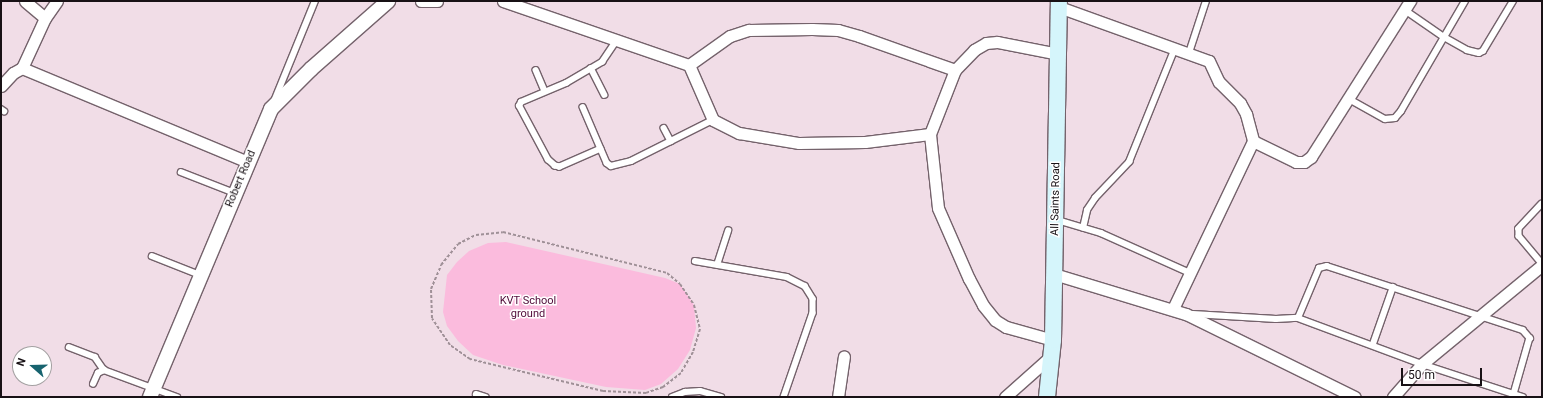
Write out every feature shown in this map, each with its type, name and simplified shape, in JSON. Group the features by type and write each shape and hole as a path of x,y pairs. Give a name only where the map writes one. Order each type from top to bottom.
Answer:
{"main road":[{"name":"All Saints Road","path":"1047,397 1050,357 1053,340 1059,4"}],"street":[{"path":"25,1 45,18"},
{"path":"1,86 13,73 22,68 45,18 57,1"},
{"name":"Robert Road","path":"152,392 271,109 311,69 388,1"},
{"path":"421,1 437,1"},
{"path":"503,1 616,42 689,65 713,120 739,133 799,143 865,142 930,134"},
{"path":"1059,4 1209,61 1219,82 1240,103 1253,141 1286,158 1304,162 1311,157 1408,6"},
{"path":"689,65 730,36 749,30 812,29 838,30 859,36 955,70"},
{"path":"1053,340 1006,327 995,320 983,305 969,279 938,208 930,134 955,70 974,50 986,43 1015,44 1059,54"},
{"path":"22,68 248,162"},
{"path":"1173,309 1253,141"},
{"path":"1393,397 1422,364 1542,264"},
{"path":"1054,274 1186,314 1355,397"},
{"path":"838,397 844,356"},
{"path":"1005,397 1050,357"}],"lane":[{"path":"271,109 315,1"},
{"path":"1189,53 1206,1"},
{"path":"1349,99 1385,119 1395,118 1465,1"},
{"path":"1408,6 1444,37 1473,52 1484,51 1513,1"},
{"path":"601,149 560,167 552,164 519,108 521,102 591,68 608,57 616,42"},
{"path":"1083,228 1087,210 1095,198 1129,162 1175,48"},
{"path":"591,68 606,95"},
{"path":"536,70 545,91"},
{"path":"583,107 607,162 618,166 713,120"},
{"path":"664,128 671,141"},
{"path":"181,172 235,193"},
{"path":"1542,204 1519,229 1519,236 1542,264"},
{"path":"1055,220 1083,228 1132,246 1190,273"},
{"path":"717,265 728,230"},
{"path":"152,256 201,275"},
{"path":"695,262 787,277 805,286 813,299 813,313 784,397"},
{"path":"1298,318 1319,268 1326,266 1528,333 1528,347 1514,394"},
{"path":"1373,344 1393,288"},
{"path":"1186,314 1276,319 1298,318 1373,344 1422,364 1522,397"},
{"path":"69,347 95,357 104,370 152,392 176,397"},
{"path":"94,384 98,372 104,370"},
{"path":"672,397 685,392 700,391 721,397"},
{"path":"476,394 486,397"}],"path":[{"path":"503,232 667,273 680,284 694,305 700,328 693,352 681,373 663,387 646,393 602,391 470,359 450,345 432,318 431,289 441,265 458,244 476,235 503,232"}],"green space":[{"name":"KVT School ground","path":"506,242 665,278 680,284 694,305 696,328 690,350 678,369 661,384 645,390 606,387 503,365 473,355 458,341 447,326 443,312 447,275 457,262 469,251 488,243"}]}
